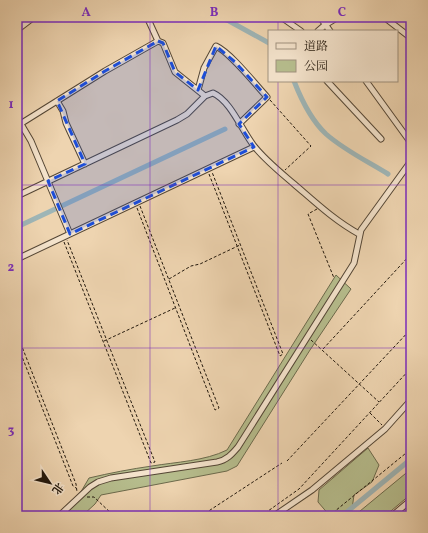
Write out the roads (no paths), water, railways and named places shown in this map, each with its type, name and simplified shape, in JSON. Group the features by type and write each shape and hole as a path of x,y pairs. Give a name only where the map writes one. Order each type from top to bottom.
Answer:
{"street":[{"path":"17,30 34,17"},
{"path":"147,17 158,41 163,42 175,72 205,96"},
{"path":"281,17 300,30"},
{"path":"320,17 329,30"},
{"path":"319,30 325,24 338,17"},
{"path":"384,17 411,38"},
{"path":"66,236 62,216 48,181 31,141 19,125 105,71 158,41"},
{"path":"198,90 204,68 216,46 235,62 267,97 239,124"},
{"path":"328,82 381,139"},
{"path":"367,82 411,142"},
{"path":"17,196 177,120 187,114 205,96 214,93 221,98 254,146 282,174 344,226 359,234"},
{"path":"57,101 63,111 66,122 85,164"},
{"path":"17,259 254,146"},
{"path":"59,516 76,499 98,482 111,478 217,462 230,456 238,447 354,263 359,234 411,161"},
{"path":"274,516 312,490 385,429 411,400"},
{"path":"392,516 411,500"}],"waterway":[{"path":"218,17 229,21 268,42"},
{"path":"294,82 307,109 326,134 348,150 388,174"},
{"path":"17,227 225,129"},
{"path":"342,516 411,459"}]}
